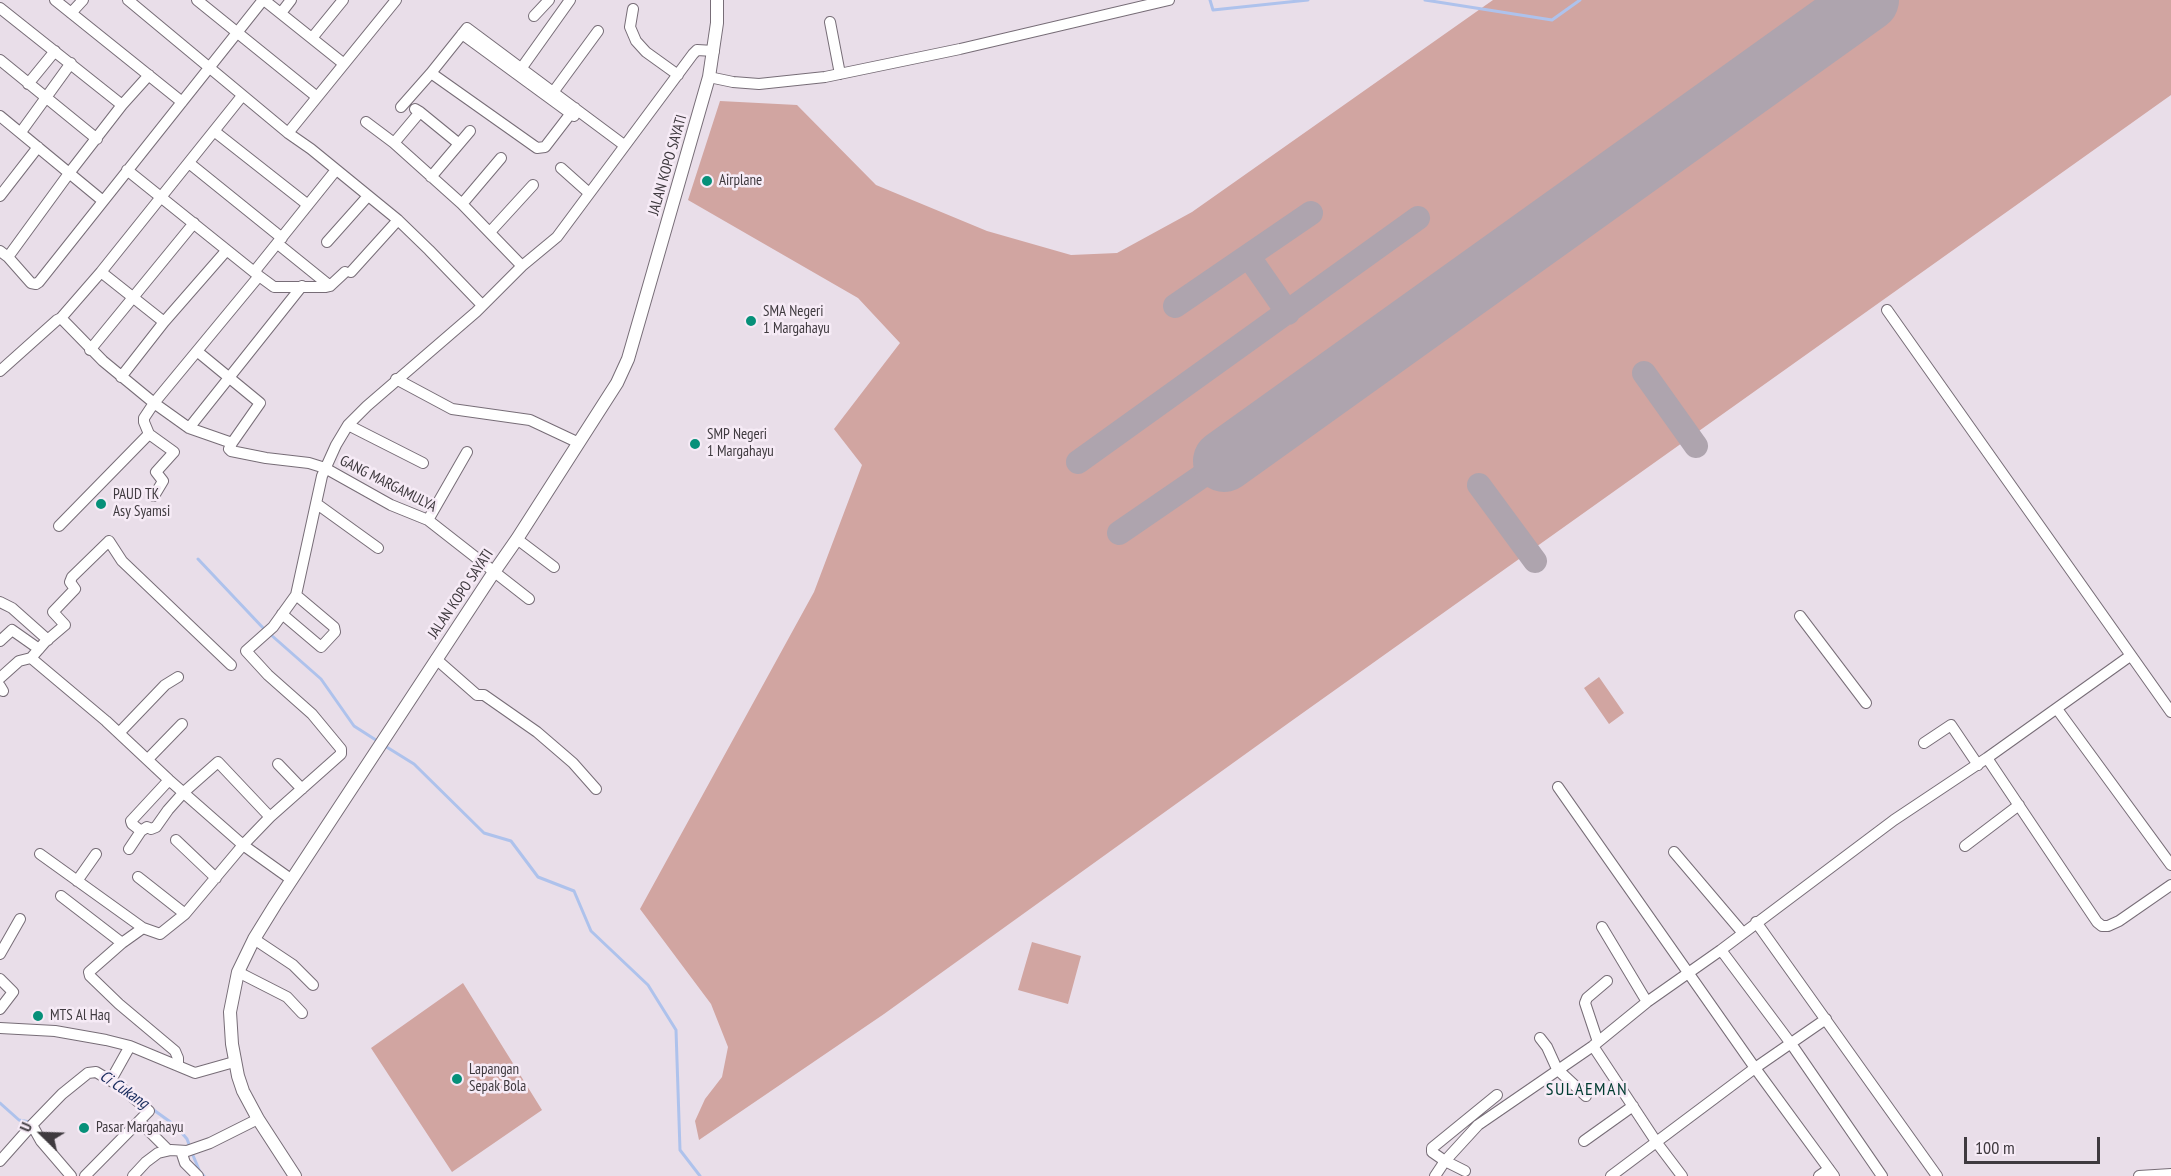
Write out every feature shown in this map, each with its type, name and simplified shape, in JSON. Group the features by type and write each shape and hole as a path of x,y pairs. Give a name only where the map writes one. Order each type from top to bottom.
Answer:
{"main road":[{"name":"JALAN KOPO SAYATI","path":"295,1176 243,1091 234,1062 230,1012 238,972 254,939 610,396 628,360 709,77 714,51 717,0"}],"street":[{"path":"55,0 182,102"},
{"path":"71,13 83,0"},
{"path":"128,0 242,96 398,220 482,306"},
{"path":"197,0 317,97"},
{"path":"149,75 122,105 4,254 31,284 36,284 263,0 344,64"},
{"path":"281,13 291,0"},
{"path":"312,38 343,0"},
{"path":"288,133 396,0"},
{"path":"534,16 549,0"},
{"path":"519,71 570,0"},
{"path":"709,77 759,84 840,74 1169,0"},
{"path":"0,8 122,105"},
{"path":"633,9 630,27 639,44 678,75"},
{"path":"830,22 840,74"},
{"path":"401,107 432,73 464,31 622,148"},
{"path":"554,91 598,31"},
{"path":"40,854 143,928 160,933 185,914 243,844 270,817 340,756 341,752 312,714 246,653 273,627 296,595 325,468 336,445 348,425 396,379 482,306 522,266 557,237 697,50 714,51"},
{"path":"28,84 55,51"},
{"path":"0,60 97,139"},
{"path":"21,132 71,63"},
{"path":"519,71 554,91 573,111"},
{"path":"432,73 537,148 545,147 573,111"},
{"path":"0,371 60,319 101,272 242,96"},
{"path":"394,143 417,110 458,143"},
{"path":"2,120 21,132 103,201"},
{"path":"366,122 394,143 462,204 522,266"},
{"path":"214,131 308,206"},
{"path":"431,177 470,131"},
{"path":"0,196 39,147"},
{"path":"462,204 501,158"},
{"path":"189,164 330,286"},
{"path":"561,168 590,193"},
{"path":"127,170 290,302"},
{"path":"154,496 163,481 156,472 174,452 149,434 144,418 198,352 336,170"},
{"path":"490,232 533,186"},
{"path":"327,242 368,196"},
{"path":"274,287 330,286 348,272 398,220"},
{"path":"90,350 194,224"},
{"path":"120,377 226,251"},
{"path":"101,272 164,322"},
{"path":"189,428 302,286"},
{"path":"1887,310 2171,712"},
{"name":"GANG MARGAMULYA","path":"60,319 120,377 189,428 230,445 231,451 309,463 325,468 391,506 428,520 529,599"},
{"path":"198,352 260,403 230,445"},
{"path":"396,379 453,409 476,414 522,418 579,443"},
{"path":"348,425 423,463"},
{"path":"59,526 149,434"},
{"path":"428,520 467,452"},
{"path":"317,504 378,548"},
{"path":"517,539 554,567"},
{"path":"0,678 19,661 35,654 65,625 53,612 75,589 70,580 109,541 122,561 231,665"},
{"path":"282,614 321,647 335,632 333,627 296,595"},
{"path":"0,602 12,608 48,640"},
{"path":"1800,616 1866,703"},
{"path":"0,640 12,630 168,780 243,844 292,880"},
{"path":"1435,1176 1472,1130 1595,1044 1647,1002 1689,974 1894,820 1983,762 2130,656"},
{"path":"436,660 478,696 484,695 537,732 573,763 596,789"},
{"path":"119,733 165,685 178,677"},
{"path":"2057,709 2171,865"},
{"path":"148,759 182,724"},
{"path":"1924,743 1951,725 2019,805 2097,922 2102,926 2119,921 2171,885"},
{"path":"129,849 141,831 147,827 152,829 156,827 184,792 218,762 270,817"},
{"path":"278,765 302,789"},
{"path":"141,831 131,821 168,780"},
{"path":"1558,787 1755,1068 1832,1173 1819,1176"},
{"path":"1965,846 2019,805"},
{"path":"176,840 216,878"},
{"path":"1674,852 1742,933"},
{"path":"77,881 96,854"},
{"path":"138,877 185,914"},
{"path":"61,896 122,943"},
{"path":"0,954 20,918"},
{"path":"1756,922 1937,1176"},
{"path":"1602,927 1647,1002"},
{"path":"143,928 122,943 89,974 119,1004 175,1051 178,1066"},
{"path":"254,939 293,965 313,985"},
{"path":"1721,950 1792,1045 1882,1176"},
{"path":"238,972 287,997 302,1013"},
{"path":"0,979 13,992 0,1009"},
{"path":"1607,981 1587,998 1585,1003 1595,1044 1657,1143 1682,1176"},
{"path":"1611,1176 1755,1068 1792,1045 1826,1019"},
{"path":"0,1028 55,1031 130,1046 198,1073 234,1062"},
{"path":"1540,1038 1547,1047 1557,1069 1586,1096"},
{"path":"113,1077 130,1046"},
{"path":"2,1155 62,1094 88,1073 96,1072 113,1077 148,1109 148,1114 85,1176"},
{"path":"1465,1171 1432,1152 1432,1148 1497,1095"},
{"path":"1584,1141 1633,1106"},
{"path":"140,1122 168,1150"},
{"path":"133,1176 152,1157 168,1150 184,1151 219,1143 238,1137 260,1122"},
{"path":"32,1125 41,1141 71,1176"},
{"path":"184,1151 185,1163 198,1176"},
{"path":"2139,1176 2171,1174"}],"shaded area":[{"path":"1493,0 2171,0 2171,95 884,1014 699,1140 695,1121 705,1099 722,1077 728,1047 711,1004 640,909 814,592 862,465 834,429 900,343 858,298 688,200 720,101 797,105 876,185 987,231 1071,255 1117,253 1192,212"},
{"path":"1599,677 1624,713 1609,724 1584,688"},
{"path":"1032,942 1081,956 1068,1004 1018,990"},
{"name":"Lapangan Sepak Bola","path":"463,983 542,1110 452,1172 371,1048"}],"waterway":[{"path":"1210,0 1213,10 1308,0"},
{"path":"1425,0 1552,20 1580,0"},
{"path":"198,559 265,630"},
{"path":"270,634 321,679 354,726 379,742"},
{"path":"385,746 414,764 484,833 511,841 538,877 574,891 591,931 648,985 676,1030 680,1150 700,1176"},
{"name":"Ci Cukang","path":"0,1103 19,1120 30,1122"},
{"name":"Ci Cukang","path":"151,1108 176,1126 187,1139 190,1147"},
{"name":"Ci Cukang","path":"192,1153 204,1176"}],"taxiway":[{"path":"1175,306 1311,213"},
{"path":"1078,462 1418,218"},
{"path":"1249,257 1288,313"},
{"path":"1644,373 1696,446"},
{"path":"1119,533 1224,461"},
{"path":"1479,485 1535,561"}],"runway":[{"path":"1224,461 1868,0"}],"place":[{"name":"Airplane","path":"707,181"},
{"name":"SMA Negeri 1 Margahayu","path":"751,321"},
{"name":"SMP Negeri 1 Margahayu","path":"695,444"},
{"name":"PAUD TK Asy Syamsi","path":"101,504"},
{"name":"MTS Al Haq","path":"38,1016"},
{"name":"Lapangan Sepak Bola","path":"457,1079"},
{"name":"Pasar Margahayu","path":"84,1128"}],"district":[{"name":"SULAEMAN","path":"1587,1090"}]}
